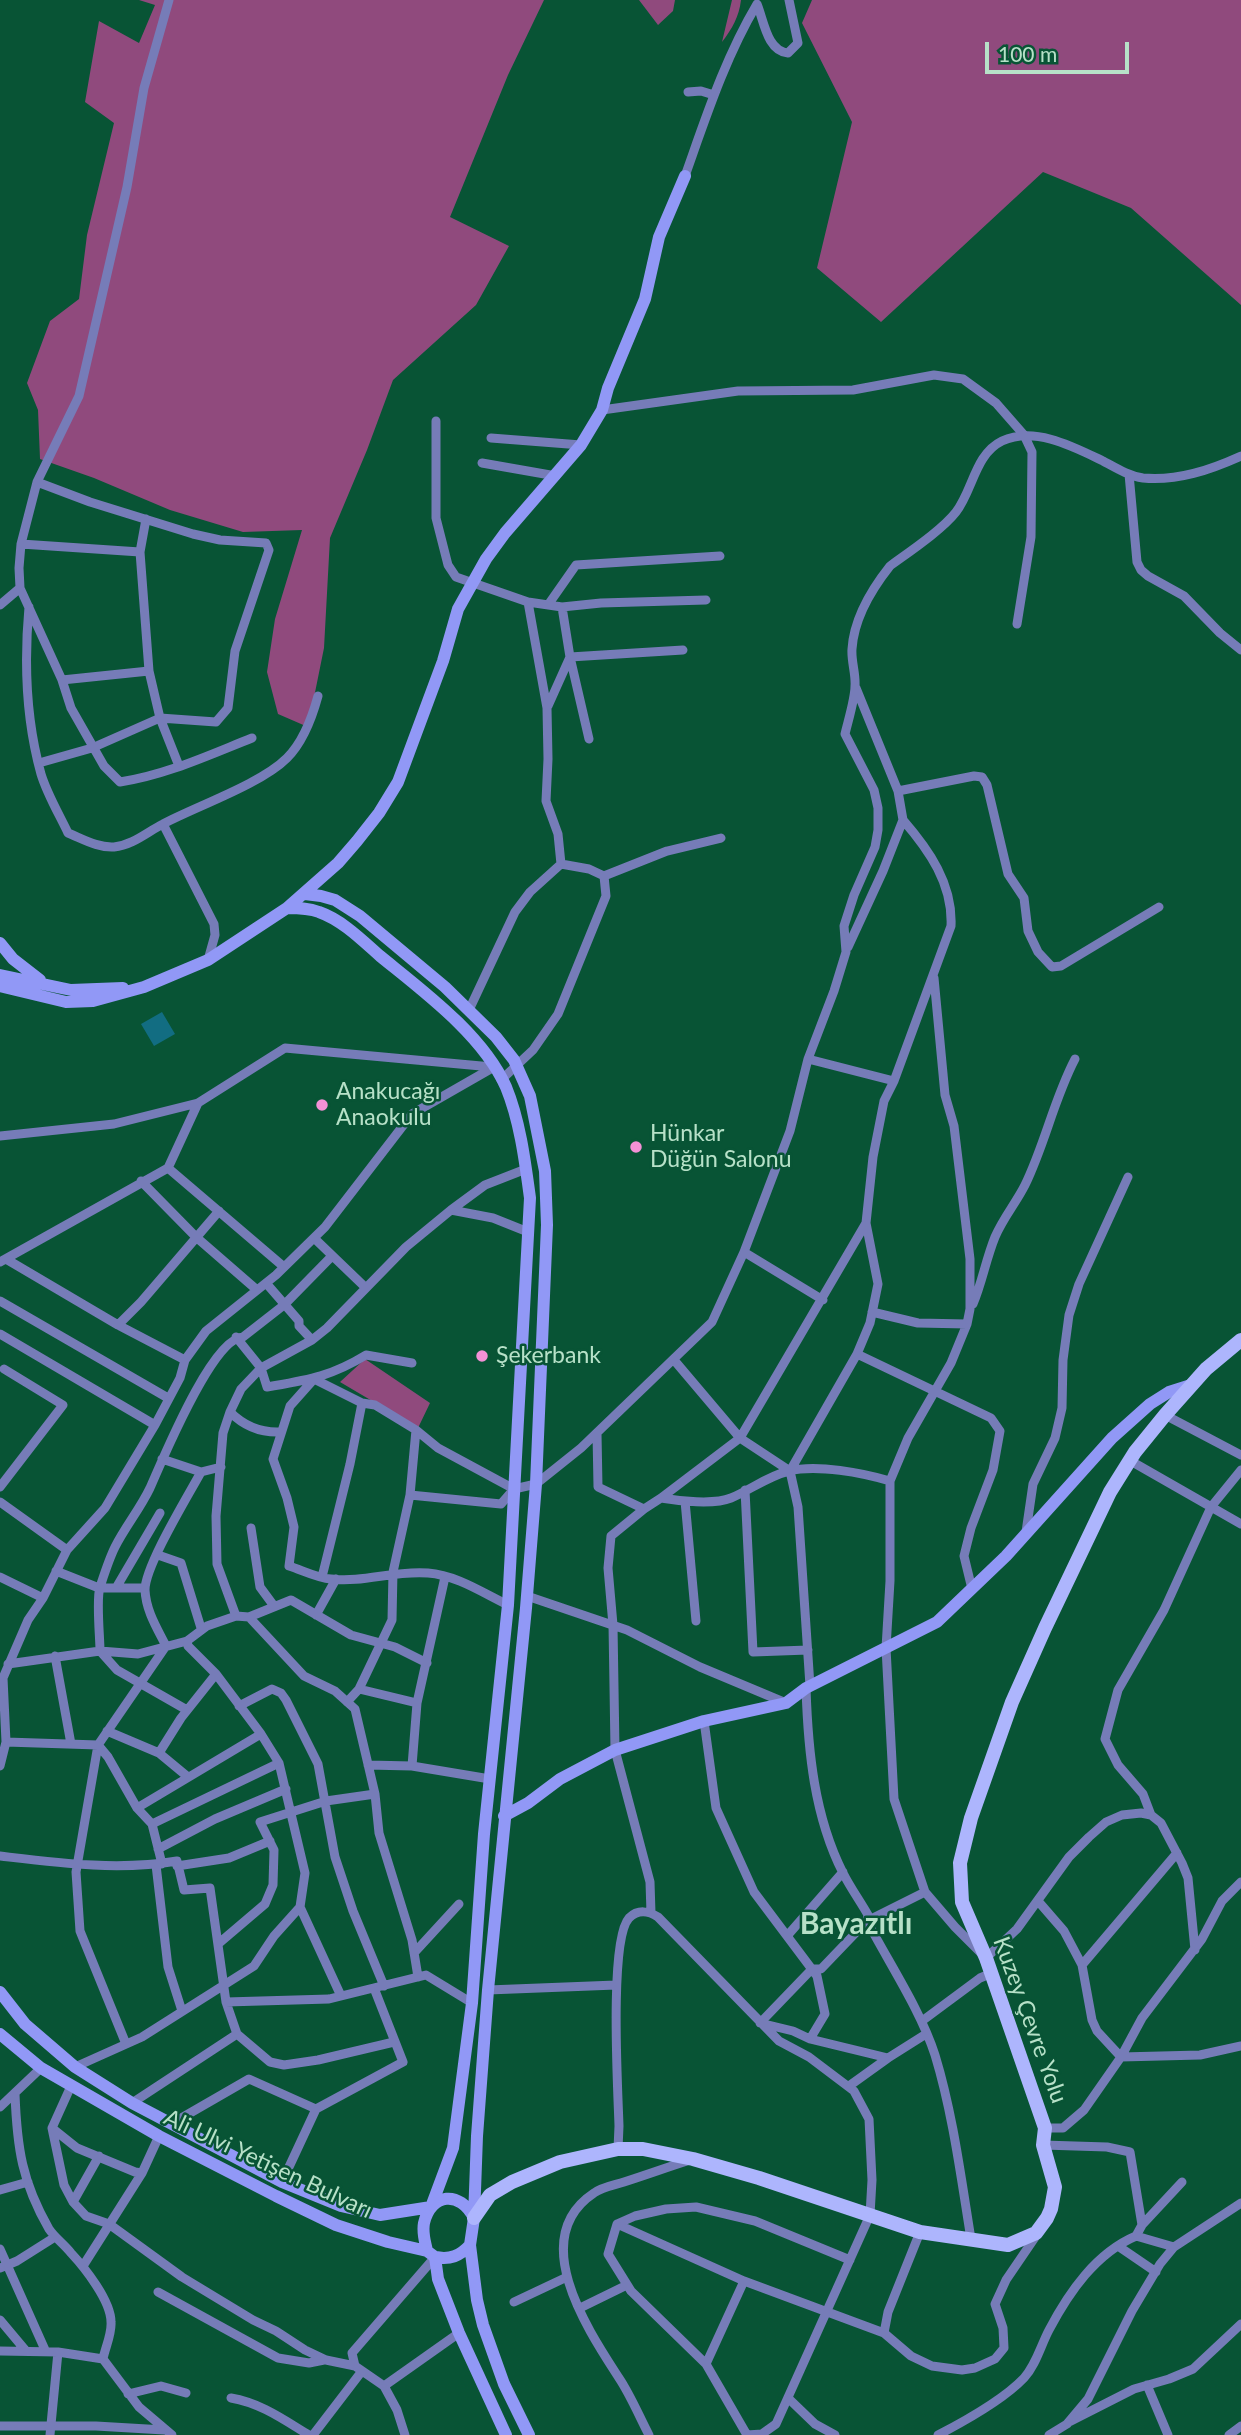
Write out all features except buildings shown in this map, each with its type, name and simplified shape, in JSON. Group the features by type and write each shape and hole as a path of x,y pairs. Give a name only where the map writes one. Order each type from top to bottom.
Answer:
{"main road":[{"path":"0,986 66,1002 93,1001 144,987 208,960 287,908 338,863 357,841 398,782 443,661 458,610 486,559 581,445 602,410 608,388 645,299 659,237 685,176"},
{"path":"305,894 335,900 360,916 470,1010 496,1037 516,1066 530,1096 545,1171 547,1225 536,1484 488,1990 470,2245 477,2300 484,2325 504,2384 529,2435"},
{"path":"287,908 320,912 336,921 455,1020 502,1080 526,1168 530,1198 508,1605 490,1779 472,2003 453,2148 425,2222 423,2236 459,2333 506,2435"},
{"path":"0,943 13,959 50,985"},
{"path":"0,975 71,990 144,987"},
{"name":"Kuzey Çevre Yolu","path":"1042,2227 1051,2209 1055,2186 1043,2145 1045,2128 992,1973 962,1902 960,1863 971,1818 1012,1702 1110,1492 1129,1461 1165,1415 1191,1385 1241,1340"},
{"path":"504,1816 528,1803 560,1779 615,1750 704,1721 786,1703 808,1687 937,1622 1026,1534 1112,1438 1150,1404 1169,1392 1191,1385"},
{"path":"0,1992 25,2024 75,2067 132,2103 282,2182 341,2206 380,2215 431,2207 447,2199 457,2199 468,2206 474,2218"},
{"name":"Ali Ulvi Yetişen Bulvarı","path":"0,2034 41,2068 159,2136 336,2225 431,2254"},
{"path":"474,2218 490,2195 512,2182 560,2162 618,2149 643,2149 693,2159 759,2178 920,2232 1008,2245 1029,2237 1042,2227"},
{"path":"431,2254 446,2259 456,2256 470,2245"}],"street":[{"path":"169,0 144,88 127,187 79,396 37,482 21,544 20,588 62,680 71,708 92,748 104,766 120,782 140,779 252,738"},
{"path":"757,2 773,47 779,52 788,53 798,43 789,0"},
{"path":"685,176 714,95 740,33 757,2"},
{"path":"688,92 701,91 714,95"},
{"path":"602,410 738,391 853,390 934,375 963,379 996,403 1024,435 1032,452 1031,537 1017,624"},
{"path":"436,421 436,518 448,565 456,577 474,581 528,602 562,607 601,603 706,600"},
{"path":"971,2239 956,2148 934,2053 922,2021 867,1921 868,1915 832,1847 813,1779 808,1740 808,1650 798,1507 790,1471 857,1354 872,1312 878,1284 866,1223 873,1157 884,1101 934,978 951,926 952,908 947,889 934,861 903,820 898,792 856,688 852,648 855,631 874,586 890,566 954,514 965,499 979,464 989,451 1001,442 1024,435 1069,445 1142,478 1187,475 1216,468 1241,456"},
{"path":"491,438 581,445"},
{"path":"482,463 556,476"},
{"path":"1129,474 1137,562 1141,570 1184,596 1220,633 1241,650"},
{"path":"37,482 90,502 220,540 265,543 269,550 235,651 228,708 216,722 160,718 92,748 39,763"},
{"path":"146,519 140,552 149,671 160,718 179,766"},
{"path":"21,544 140,552"},
{"path":"548,605 576,565 720,556"},
{"path":"0,605 20,588"},
{"path":"528,602 547,708 546,801 558,834 561,864"},
{"path":"29,605 24,652 41,775 68,833 96,844 110,847 128,845 163,824 265,774 286,759 301,741 318,696"},
{"path":"562,607 570,657 589,739"},
{"path":"570,657 683,650"},
{"path":"547,708 570,657"},
{"path":"62,680 149,671"},
{"path":"846,952 844,926 875,847 878,830 878,808 874,790 845,734 856,688"},
{"path":"898,792 974,776 982,777 987,785 1008,874 1024,898 1028,931 1038,952 1052,967 1061,966 1159,907"},
{"path":"410,1495 501,1504 514,1489 536,1484 597,1433 712,1322 744,1252 790,1131 808,1059 846,952 903,820"},
{"path":"163,824 214,925 215,934 208,960"},
{"path":"561,864 589,869 604,876 667,852 720,838"},
{"path":"470,1010 515,912 530,892 561,864"},
{"path":"502,1080 533,1050 558,1014 606,896 604,876"},
{"path":"934,978 945,1095 954,1126 971,1259 970,1309 967,1324 951,1363 908,1438 890,1481 886,1648 894,1799 925,1892 986,1958 1017,1929 1069,1857 1106,1822 1122,1815 1152,1815"},
{"path":"0,1136 114,1124 198,1103 285,1048 494,1067"},
{"path":"808,1059 894,1081"},
{"path":"970,1309 980,1289 1004,1216 1024,1186 1041,1147 1062,1083 1075,1059"},
{"path":"0,1766 6,1742 1,1677 28,1620 43,1598 67,1550 105,1507 155,1425 180,1378 185,1360 206,1331 266,1283 325,1227 412,1114 494,1067"},
{"path":"3,1260 168,1168 198,1103"},
{"path":"168,1168 284,1267"},
{"path":"236,1616 217,1563 216,1516 223,1433 241,1389 261,1368 312,1340 406,1247 452,1210 485,1185 526,1168"},
{"path":"1026,1534 1033,1484 1055,1438 1062,1408 1063,1360 1069,1315 1079,1284 1128,1177"},
{"path":"141,1181 196,1237 257,1290"},
{"path":"452,1210 493,1218 528,1232"},
{"path":"118,1325 219,1211"},
{"path":"651,1913 650,1882 615,1750 613,1625 608,1568 611,1536 644,1508 740,1438 866,1223"},
{"path":"314,1238 366,1288"},
{"path":"744,1252 823,1300"},
{"path":"187,1710 117,1670 100,1651 99,1588 114,1548 149,1489 207,1371 220,1352 236,1337 243,1337 284,1305 332,1256"},
{"path":"3,1260 185,1360"},
{"path":"266,1283 312,1340"},
{"path":"0,1301 167,1398"},
{"path":"872,1312 918,1323 967,1324"},
{"path":"0,1334 155,1425"},
{"path":"236,1337 261,1368 267,1387 314,1379 341,1370 366,1355 412,1363"},
{"path":"857,1354 991,1418 1000,1431 991,1479 971,1528 964,1556 972,1589"},
{"path":"674,1360 740,1438 790,1471"},
{"path":"0,1487 64,1405 4,1369"},
{"path":"314,1379 362,1403 375,1405 416,1430 438,1448 514,1489"},
{"path":"314,1379 290,1406 273,1459 294,1527 289,1566 336,1579 380,1577 393,1573 430,1573 508,1605"},
{"path":"322,1577 362,1403"},
{"path":"230,1412 241,1423 270,1433 281,1432"},
{"path":"1165,1415 1241,1455"},
{"path":"347,1702 359,1689 392,1620 393,1573 410,1495 416,1430"},
{"path":"597,1433 598,1488 644,1508"},
{"path":"162,1458 201,1472 221,1467"},
{"path":"1129,1461 1241,1524"},
{"path":"661,1498 685,1501 729,1499 790,1471 834,1470 890,1481"},
{"path":"1195,1950 1188,1878 1161,1823 1152,1815 1143,1794 1118,1765 1105,1739 1118,1690 1164,1610 1211,1507 1241,1470"},
{"path":"166,1646 148,1612 145,1588 172,1524 201,1472"},
{"path":"745,1490 753,1652 808,1650"},
{"path":"685,1501 696,1621"},
{"path":"0,1502 67,1550"},
{"path":"116,1588 160,1513"},
{"path":"251,1528 260,1587 274,1606"},
{"path":"158,1555 181,1563 201,1628"},
{"path":"56,1571 99,1588 145,1588"},
{"path":"0,1577 43,1598"},
{"path":"412,1766 417,1703 445,1577"},
{"path":"316,1615 336,1579"},
{"path":"527,1596 613,1625 700,1667 786,1703"},
{"path":"8,1664 100,1651 138,1654 187,1641 201,1628 236,1616 249,1617 291,1600 351,1635 381,1643 427,1663"},
{"path":"249,1617 304,1676 335,1691 355,1709 375,1794 380,1833 414,1953 418,1977"},
{"path":"75,2067 126,2044 254,1966 274,1936 300,1907 306,1873 279,1763 216,1674 188,1646 187,1641"},
{"path":"126,2044 80,1931 76,1871 98,1745 166,1646"},
{"path":"55,1656 71,1744"},
{"path":"159,1753 187,1710 216,1674"},
{"path":"239,1706 272,1689 281,1693 318,1764 335,1857 379,1987 394,2042 403,2062 316,2109 282,2182"},
{"path":"359,1689 417,1703"},
{"path":"704,1721 716,1808 754,1892 817,1976 825,2014 810,2039"},
{"path":"107,1731 159,1753 188,1777"},
{"path":"137,1808 261,1734"},
{"path":"6,1742 98,1745 108,1757 137,1808 152,1824 158,1849 168,1967 182,2011"},
{"path":"152,1824 279,1763"},
{"path":"368,1765 412,1766 490,1779"},
{"path":"158,1849 215,1819 286,1789"},
{"path":"218,1944 265,1904 273,1885 274,1850 260,1822 326,1801 375,1794"},
{"path":"177,1866 229,1858 270,1841"},
{"path":"1082,1965 1177,1853"},
{"path":"0,1856 93,1867 177,1861 184,1890 209,1888 226,2002 237,2034 270,2062 284,2065 318,2060 394,2042"},
{"path":"787,1936 843,1872"},
{"path":"1045,2128 1063,2128 1084,2110 1121,2057 1142,2018 1195,1950 1222,1901 1241,1882"},
{"path":"760,2023 811,1969 821,1969 867,1921 925,1892"},
{"path":"1038,1901 1063,1931 1082,1965 1092,2020 1102,2037 1121,2057 1200,2055 1241,2046"},
{"path":"414,1953 458,1904"},
{"path":"300,1907 341,1996"},
{"path":"618,2149 616,1985 623,1929 629,1918 639,1912 651,1913 658,1917 779,2041 809,2057 849,2086 862,2102 869,2119 872,2180 870,2215 789,2398 776,2424 762,2434 747,2435 706,2364 627,2285 608,2254 617,2224 666,2208 696,2207 755,2221 850,2260"},
{"path":"922,2021 992,1973"},
{"path":"226,2002 329,1999 426,1975 472,2003"},
{"path":"488,1990 616,1985"},
{"path":"760,2023 793,2031 810,2039 888,2058"},
{"path":"132,2103 237,2034"},
{"path":"849,2086 926,2034"},
{"path":"0,2108 41,2068"},
{"path":"171,2124 249,2080 316,2109"},
{"path":"71,2085 52,2127 64,2185 73,2202 86,2216 109,2224 182,2277 326,2360 358,2369 384,2386 397,2410 405,2435"},
{"path":"15,2094 17,2137 27,2182 54,2237 83,2266 106,2303 111,2322 103,2359"},
{"path":"52,2127 77,2148 142,2173"},
{"path":"83,2266 142,2173 159,2136"},
{"path":"1043,2145 1107,2147 1130,2152 1142,2225"},
{"path":"73,2202 99,2156"},
{"path":"649,2435 621,2380 602,2354 580,2308 563,2265 563,2240 580,2205 595,2192 693,2159"},
{"path":"0,2190 27,2182"},
{"path":"938,2435 961,2423 1025,2377 1074,2289 1092,2266 1136,2236 1142,2225 1182,2182"},
{"path":"1067,2424 1088,2399 1132,2311 1174,2247 1241,2203"},
{"path":"617,2224 744,2281 884,2333 911,2356 932,2366 962,2370 975,2368 995,2359 1004,2348 1003,2328 995,2304 1006,2280 1042,2227"},
{"path":"884,2333 895,2292 920,2232"},
{"path":"1136,2236 1174,2247"},
{"path":"3,2266 54,2237"},
{"path":"1118,2246 1156,2272"},
{"path":"0,2249 3,2266 46,2352"},
{"path":"358,2369 352,2353 431,2254"},
{"path":"514,2302 567,2277"},
{"path":"706,2364 744,2281"},
{"path":"580,2308 627,2285"},
{"path":"158,2292 278,2358 309,2363 326,2360"},
{"path":"0,2320 26,2351"},
{"path":"1049,2435 1134,2389 1193,2369 1241,2324"},
{"path":"384,2386 459,2333"},
{"path":"0,2351 58,2352 103,2359 128,2394 168,2432"},
{"path":"50,2431 58,2352"},
{"path":"231,2398 255,2403 311,2435 358,2369"},
{"path":"1147,2385 1168,2435"},
{"path":"128,2394 161,2386 186,2393"},
{"path":"789,2398 815,2424 835,2435"},
{"path":"0,2426 50,2431 168,2432"},
{"path":"1229,2435 1241,2426"}],"shaded area":[{"path":"139,0 544,0 508,75 450,217 509,246 476,305 393,380 330,538 324,648 308,727 278,714 267,672 275,619 302,530 243,532 170,510 40,459 38,410 27,383 50,321 79,299 87,235 114,123 85,102 99,21 139,43 155,5"},
{"path":"639,0 675,0 673,11 658,25"},
{"path":"732,0 741,0 740,6 722,42"},
{"path":"812,0 1241,0 1241,305 1131,208 1043,172 881,322 817,268 852,122 802,23"},
{"path":"365,1359 430,1403 418,1428 340,1382"}],"water":[{"path":"162,1012 175,1034 154,1046 141,1024"}],"place":[{"name":"Anakucağı Anaokulu","path":"322,1105"},
{"name":"Hünkar Düğün Salonu","path":"636,1147"},
{"name":"Şekerbank","path":"482,1356"}],"district":[{"name":"Bayazıtlı","path":"856,1924"}]}
